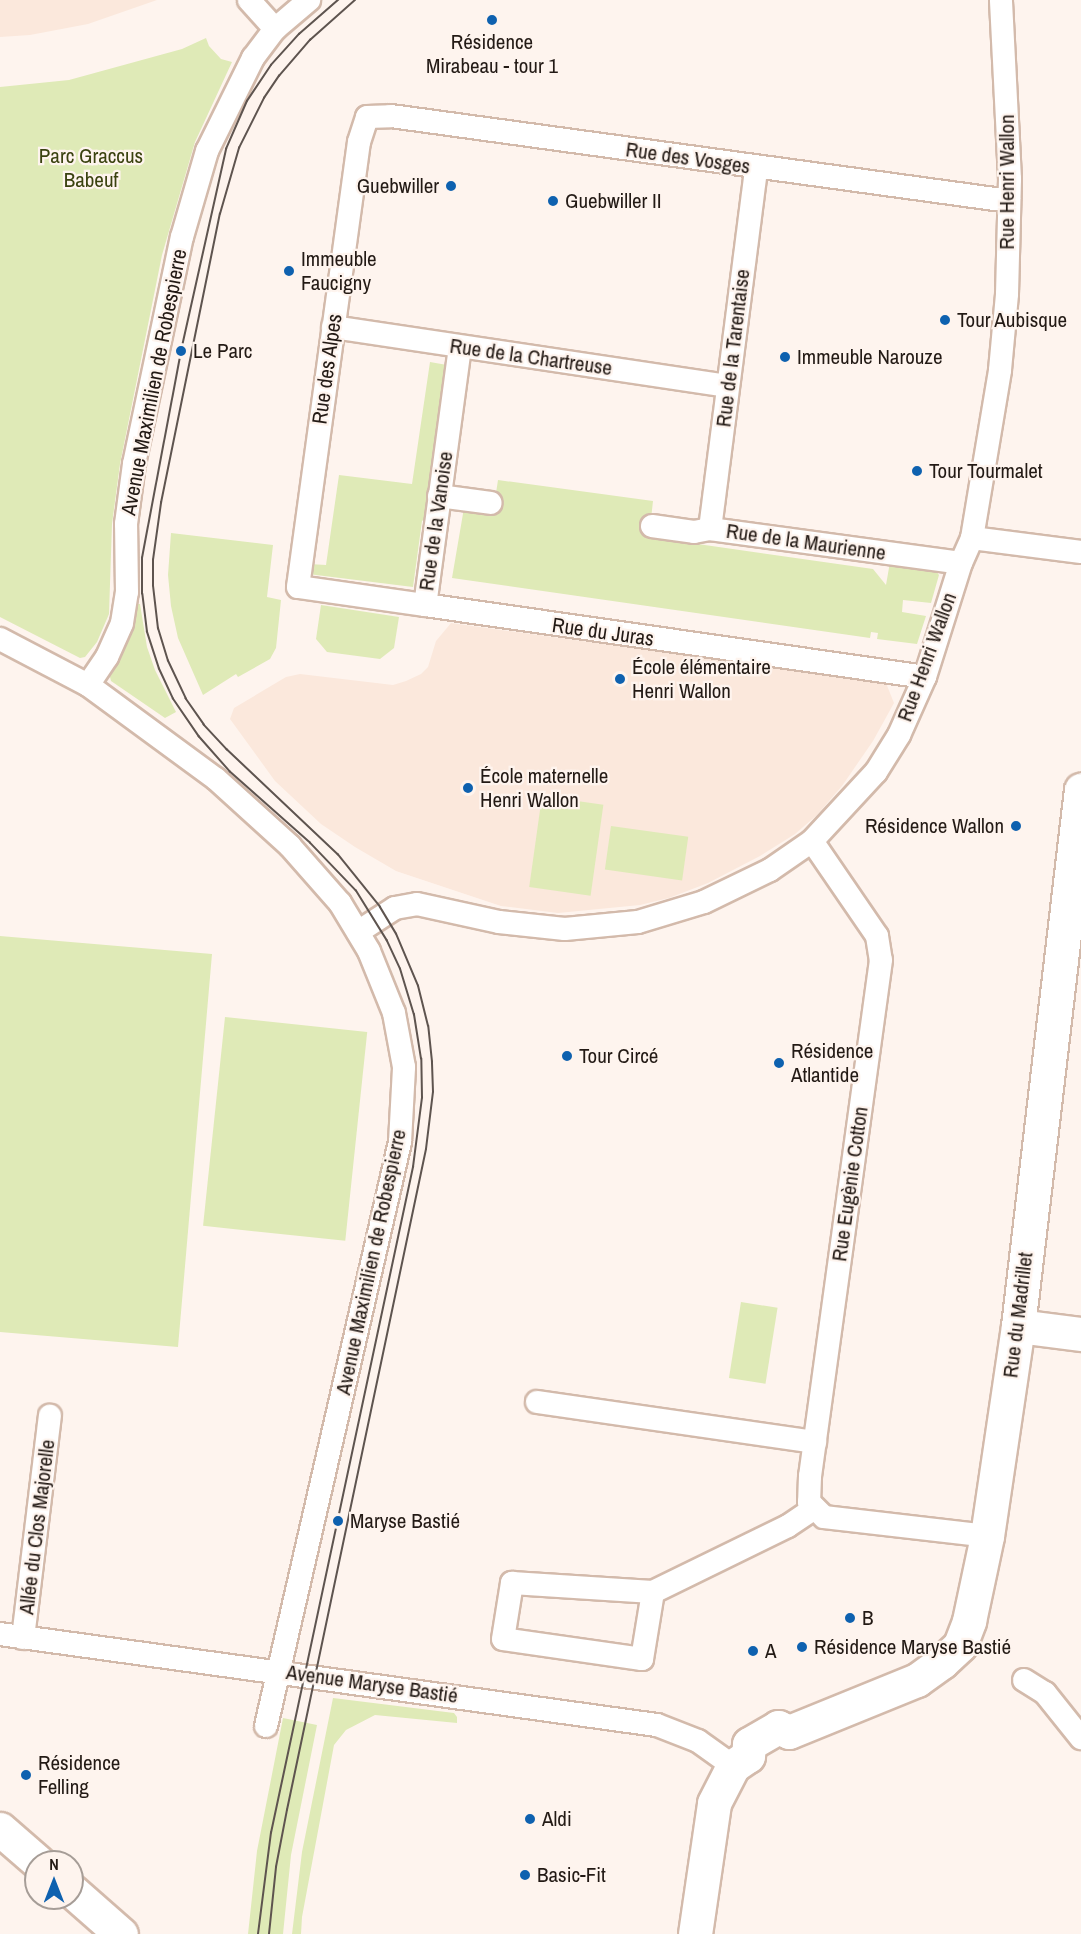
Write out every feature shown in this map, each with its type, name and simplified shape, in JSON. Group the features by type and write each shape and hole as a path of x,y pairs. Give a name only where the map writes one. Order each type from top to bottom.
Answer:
{"street":[{"path":"249,0 275,29"},
{"name":"Avenue Maximilien de Robespierre","path":"266,1726 400,1142 404,1067 394,1013 369,951 340,903 290,846 216,779 88,685 107,657 122,623 127,592 126,524 134,464 182,237 207,150 253,58 275,29 309,0"},
{"name":"Rue Henri Wallon","path":"357,932 395,908 417,904 499,922 565,929 638,922 704,902 770,870 812,842 876,772 898,735 925,677 961,562 972,538 1000,370 1007,294 1010,201 1001,0"},
{"name":"Rue des Vosges","path":"367,117 391,116 756,168 1010,201"},
{"name":"Rue des Alpes","path":"298,587 359,142 367,117"},
{"name":"Rue de la Tarentaise","path":"710,529 756,168"},
{"name":"Rue de la Chartreuse","path":"333,327 728,386"},
{"name":"Rue de la Vanoise","path":"298,587 425,605 460,346"},
{"path":"439,496 491,503"},
{"name":"Rue de la Maurienne","path":"652,526 694,532 710,529 961,562"},
{"path":"972,538 1081,552"},
{"name":"Rue du Juras","path":"425,605 925,677"},
{"path":"0,639 88,685"},
{"name":"Rue du Madrillet","path":"695,1934 714,1803 749,1744 778,1727 789,1732 916,1680 942,1662 960,1645 976,1593 987,1536 1070,974 1081,790"},
{"name":"Rue Eugènie Cotton","path":"812,842 877,936 881,960 815,1442 809,1502 815,1508"},
{"path":"1018,1326 1081,1334"},
{"path":"537,1402 815,1442"},
{"name":"Allée du Clos Majorelle","path":"23,1638 50,1416"},
{"path":"653,1592 642,1659 503,1639 512,1583 653,1592 788,1526 815,1508 824,1517 987,1536"},
{"name":"Avenue Maryse Bastié","path":"0,1634 657,1725 740,1761"},
{"path":"1024,1680 1045,1693 1081,1738"},
{"path":"0,1829 24,1850"},
{"path":"84,1902 121,1934"}],"shaded area":[{"path":"0,0 157,0 88,24 30,35 0,37"},
{"path":"451,623 886,683 894,703 873,741 842,786 817,815 795,834 760,856 708,883 669,898 640,905 558,913 501,906 396,871 321,824 275,781 230,719 234,708 286,677 300,674 393,685 406,681 421,674 428,667 436,641"}],"green space":[{"name":"Parc Graccus Babeuf","path":"206,38 209,46 221,59 232,62 195,142 162,255 120,464 112,524 109,614 97,642 85,657 80,658 0,617 0,87 69,80 182,49"},
{"path":"430,362 447,365 427,517 422,521 413,587 308,574 309,564 326,565 339,475 412,484"},
{"path":"498,480 653,501 649,537 873,569 886,585 890,562 936,571 939,575 931,603 903,600 902,612 926,616 917,644 877,639 878,633 871,632 870,638 452,578 465,502 494,506"},
{"path":"171,533 273,545 267,597 281,600 276,648 270,659 238,677 236,674 203,695 178,638 171,606 168,575"},
{"path":"137,604 140,604 147,647 155,670 176,712 165,718 111,681 109,673 132,629"},
{"path":"321,605 399,617 394,648 380,659 327,652 316,639"},
{"path":"542,796 603,805 591,896 529,887"},
{"path":"611,826 688,837 682,880 605,870"},
{"path":"0,936 212,954 178,1347 0,1332"},
{"path":"225,1017 367,1032 345,1241 203,1226"},
{"path":"741,1302 778,1308 765,1384 729,1378"},
{"path":"333,1698 454,1713 457,1723 375,1715 346,1730 334,1745 302,1917 301,1934 292,1934 302,1852"},
{"path":"283,1718 317,1725 291,1855 283,1934 248,1934 257,1851"}],"tram line":[{"path":"258,1934 271,1833 413,1167 422,1098 421,1059 414,1015 400,969 387,941 356,891 310,843 230,772 199,737 173,699 159,669 147,632 142,594 142,558 181,351 226,149 247,101 271,65 299,34 338,0"},
{"path":"269,1934 276,1867 287,1810 426,1149 433,1092 432,1062 428,1026 418,986 396,934 380,907 338,855 227,750 204,725 186,699 168,661 158,629 153,586 153,560 161,503 220,214 239,148 264,98 279,76 310,40 355,0"}],"place":[{"name":"Résidence Mirabeau - tour 1","path":"492,20"},
{"name":"Guebwiller","path":"451,186"},
{"name":"Guebwiller II","path":"553,201"},
{"name":"Immeuble Faucigny","path":"289,271"},
{"name":"Tour Aubisque","path":"945,320"},
{"name":"Le Parc","path":"181,351"},
{"name":"Immeuble Narouze","path":"785,357"},
{"name":"Tour Tourmalet","path":"917,471"},
{"name":"École élémentaire Henri Wallon","path":"620,679"},
{"name":"École maternelle Henri Wallon","path":"468,788"},
{"name":"Résidence Wallon","path":"1016,826"},
{"name":"Tour Circé","path":"567,1056"},
{"name":"Résidence Atlantide","path":"779,1063"},
{"name":"Maryse Bastié","path":"338,1521"},
{"name":"B","path":"850,1618"},
{"name":"Résidence Maryse Bastié","path":"802,1647"},
{"name":"A","path":"753,1651"},
{"name":"Résidence Felling","path":"26,1775"},
{"name":"Aldi","path":"530,1819"},
{"name":"Basic-Fit","path":"525,1875"}]}
